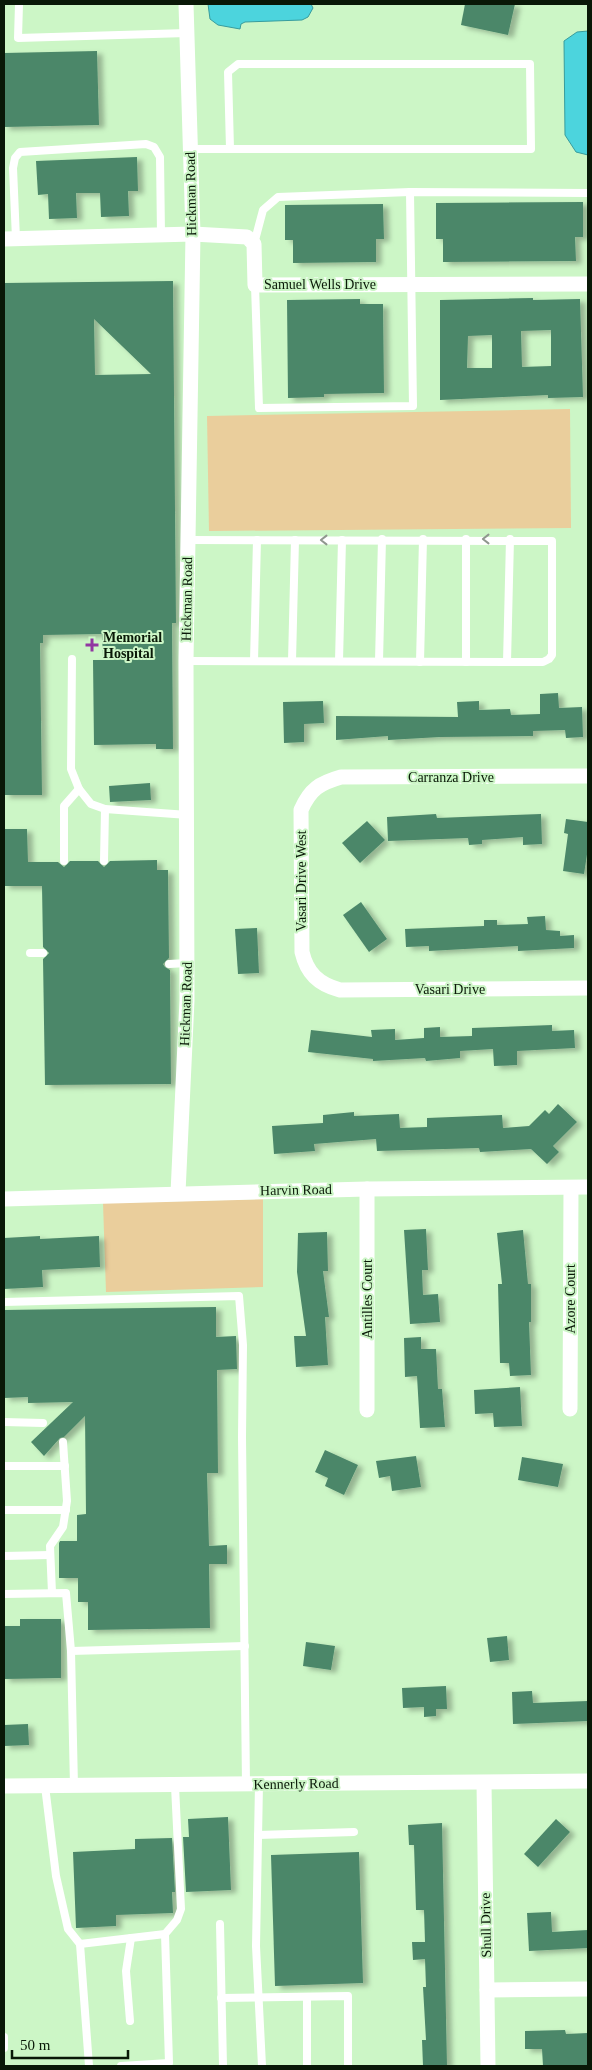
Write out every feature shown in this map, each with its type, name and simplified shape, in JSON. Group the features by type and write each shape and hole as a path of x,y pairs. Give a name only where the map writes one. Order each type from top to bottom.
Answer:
{"street":[{"name":"Hickman Road","path":"178,1193 187,963 186,660 193,234 186,4"},
{"path":"10,239 193,234 247,237 254,244"},
{"name":"Samuel Wells Drive","path":"254,244 255,285 588,284"},
{"name":"Carranza Drive","path":"316,786 341,777 588,776"},
{"name":"Vasari Drive West","path":"315,978 305,966 302,952 301,810 307,795 316,786"},
{"name":"Vasari Drive","path":"315,978 325,986 340,990 588,988"},
{"name":"Harvin Road","path":"4,1199 368,1188 588,1188"},
{"name":"Antilles Court","path":"367,1410 368,1188"},
{"name":"Azore Court","path":"570,1410 571,1188"},
{"name":"Kennerly Road","path":"4,1786 588,1781"},
{"name":"Shull Drive","path":"484,1783 488,2066"},
{"path":"487,1990 588,1990"}],"lane":[{"path":"19,4 18,38 187,33"},
{"path":"191,149 230,149 531,149 530,64 238,64 228,72 230,149"},
{"path":"10,239 13,168 15,158 20,152 146,144 154,147 160,157 161,235"},
{"path":"255,285 259,408 413,406 410,192"},
{"path":"254,244 263,210 278,197 410,192 588,193"},
{"path":"379,661 382,539"},
{"path":"420,662 423,539"},
{"path":"466,539 466,662"},
{"path":"507,662 510,539"},
{"path":"186,660 543,662 549,660 552,655 552,540 188,540"},
{"path":"254,661 257,540"},
{"path":"292,661 295,540"},
{"path":"339,661 342,540"},
{"path":"72,659 71,768 79,789 91,804 105,810 188,815"},
{"path":"64,861 64,806 79,789"},
{"path":"104,861 105,810"},
{"path":"30,953 43,953"},
{"path":"170,964 187,963"},
{"path":"4,1302 239,1296 243,1345 242,1437 245,1646 252,1785 258,1835 256,1946 262,2066"},
{"path":"4,1422 43,1423"},
{"path":"52,1593 50,1546 62,1527 67,1501 63,1442"},
{"path":"4,1466 65,1466"},
{"path":"4,1510 66,1510"},
{"path":"4,1556 50,1555"},
{"path":"4,1594 66,1593 71,1651 74,1786"},
{"path":"71,1651 245,1646"},
{"path":"46,1786 56,1876 68,1929 80,1944 89,2066"},
{"path":"121,2066 169,2064 165,1934 177,1920 181,1909 174,1786"},
{"path":"258,1835 354,1832"},
{"path":"220,1924 223,2066"},
{"path":"80,1944 165,1934"},
{"path":"130,2021 126,1970 132,1938"},
{"path":"221,1998 348,1996 348,2066"},
{"path":"307,1997 307,2066"},
{"path":"4,2037 4,2048"}],"shaded area":[{"path":"570,409 571,528 209,531 207,416"},
{"path":"263,1199 263,1287 106,1292 103,1203"}],"water":[{"path":"208,4 311,4 313,8 308,17 302,20 245,22 241,24 240,29 218,25 210,19"},
{"path":"588,31 588,155 576,152 565,135 564,41 577,32"}],"building":[{"path":"465,4 515,4 508,35 461,25"},
{"path":"97,51 99,125 4,127 4,53"},
{"path":"137,157 138,191 128,191 129,216 101,217 100,193 76,193 77,218 49,219 48,194 38,195 36,161"},
{"path":"583,202 583,237 575,237 576,261 443,262 443,239 436,239 436,203"},
{"path":"383,204 384,239 376,239 376,262 293,263 293,240 285,240 285,205"},
{"path":"173,281 176,623 172,623 173,749 156,749 156,744 94,745 93,660 103,660 102,634 43,635 43,643 40,643 42,795 4,795 4,283","holes":["94,319 151,374 95,375"]},
{"path":"360,299 360,304 383,304 384,393 324,394 324,397 288,398 287,300"},
{"path":"580,299 583,397 548,398 548,395 440,400 440,300","holes":["551,330 551,366 522,367 521,331","492,335 492,368 467,368 468,336"]},
{"path":"558,693 559,708 582,707 583,737 566,738 565,730 533,731 533,736 440,737 388,740 388,736 336,740 336,716 458,717 457,702 479,701 479,710 510,709 511,715 540,714 540,694"},
{"path":"323,701 324,723 304,724 304,742 284,743 283,702"},
{"path":"150,783 151,800 110,802 109,786"},
{"path":"436,814 437,818 541,814 542,844 523,845 523,837 482,840 482,844 469,845 468,838 388,841 387,817"},
{"path":"566,819 588,822 588,848 584,874 563,871 568,834 564,833"},
{"path":"367,821 385,840 360,863 342,843"},
{"path":"4,829 27,829 28,862 58,862 64,867 70,861 98,861 104,867 110,861 157,860 157,870 168,870 169,958 163,964 170,970 171,1084 45,1085 43,959 49,953 43,947 42,886 4,886"},
{"path":"361,902 387,939 369,952 343,915"},
{"path":"545,916 546,930 560,931 560,936 574,935 574,948 518,951 518,946 429,951 429,946 406,947 405,929 484,926 484,920 497,920 497,925 528,924 527,917"},
{"path":"257,928 259,973 238,974 235,929"},
{"path":"552,1025 552,1031 574,1030 575,1048 517,1051 517,1065 494,1066 493,1049 460,1051 460,1058 426,1061 425,1058 373,1061 373,1059 308,1052 311,1030 372,1037 371,1030 395,1029 395,1040 424,1038 424,1028 440,1027 440,1037 472,1036 472,1028"},
{"path":"558,1104 577,1122 553,1146 559,1152 547,1164 531,1149 480,1152 479,1148 377,1151 376,1139 314,1144 315,1151 274,1154 272,1126 323,1123 323,1115 354,1112 354,1116 399,1114 400,1128 427,1127 427,1118 502,1115 503,1128 529,1126 545,1110 549,1114"},
{"path":"426,1229 428,1270 422,1270 423,1295 438,1294 440,1322 410,1324 404,1230"},
{"path":"523,1230 528,1284 531,1284 531,1322 529,1322 531,1375 510,1376 509,1363 500,1363 498,1284 502,1284 497,1233"},
{"path":"327,1232 328,1271 323,1271 329,1317 325,1317 328,1365 296,1367 294,1336 306,1336 297,1272 298,1233"},
{"path":"40,1236 40,1239 99,1236 100,1267 42,1270 43,1287 4,1289 4,1238"},
{"path":"216,1307 216,1337 236,1336 237,1369 217,1370 218,1473 207,1473 209,1546 227,1545 227,1564 209,1564 210,1628 88,1630 88,1602 78,1602 78,1578 59,1578 59,1543 60,1541 77,1541 77,1515 86,1514 85,1416 64,1437 60,1438 44,1456 31,1442 73,1402 28,1403 28,1397 4,1398 4,1310"},
{"path":"421,1337 421,1349 436,1349 438,1389 442,1389 445,1427 420,1428 417,1376 405,1377 404,1338"},
{"path":"520,1387 522,1426 494,1427 493,1413 475,1414 474,1390"},
{"path":"325,1450 358,1465 344,1495 325,1486 328,1478 315,1472"},
{"path":"416,1456 421,1487 392,1491 390,1476 379,1478 376,1461"},
{"path":"522,1457 563,1464 558,1487 518,1480"},
{"path":"20,1619 61,1619 61,1678 4,1679 4,1626 20,1626"},
{"path":"507,1636 509,1660 490,1662 487,1638"},
{"path":"306,1642 335,1646 331,1670 303,1666"},
{"path":"446,1686 447,1709 436,1709 436,1716 424,1717 424,1707 403,1708 402,1688"},
{"path":"532,1691 533,1703 588,1701 588,1721 513,1724 512,1692"},
{"path":"28,1724 29,1745 4,1746 4,1725"},
{"path":"228,1817 231,1890 186,1892 183,1837 189,1837 188,1819"},
{"path":"556,1819 570,1832 538,1867 524,1854"},
{"path":"442,1823 447,2066 423,2066 422,2040 426,2040 423,1987 426,1987 425,1959 413,1960 412,1942 425,1942 424,1910 416,1910 414,1845 409,1845 408,1825"},
{"path":"172,1838 175,1892 172,1892 173,1913 116,1915 116,1926 76,1928 73,1852 135,1849 135,1839"},
{"path":"359,1852 363,1983 275,1986 271,1855"},
{"path":"551,1912 552,1932 588,1930 588,1948 529,1951 527,1913"},
{"path":"565,2030 566,2034 588,2033 588,2066 543,2066 542,2049 525,2049 525,2031"}],"place":[{"name":"Memorial Hospital","path":"92,645"}]}
